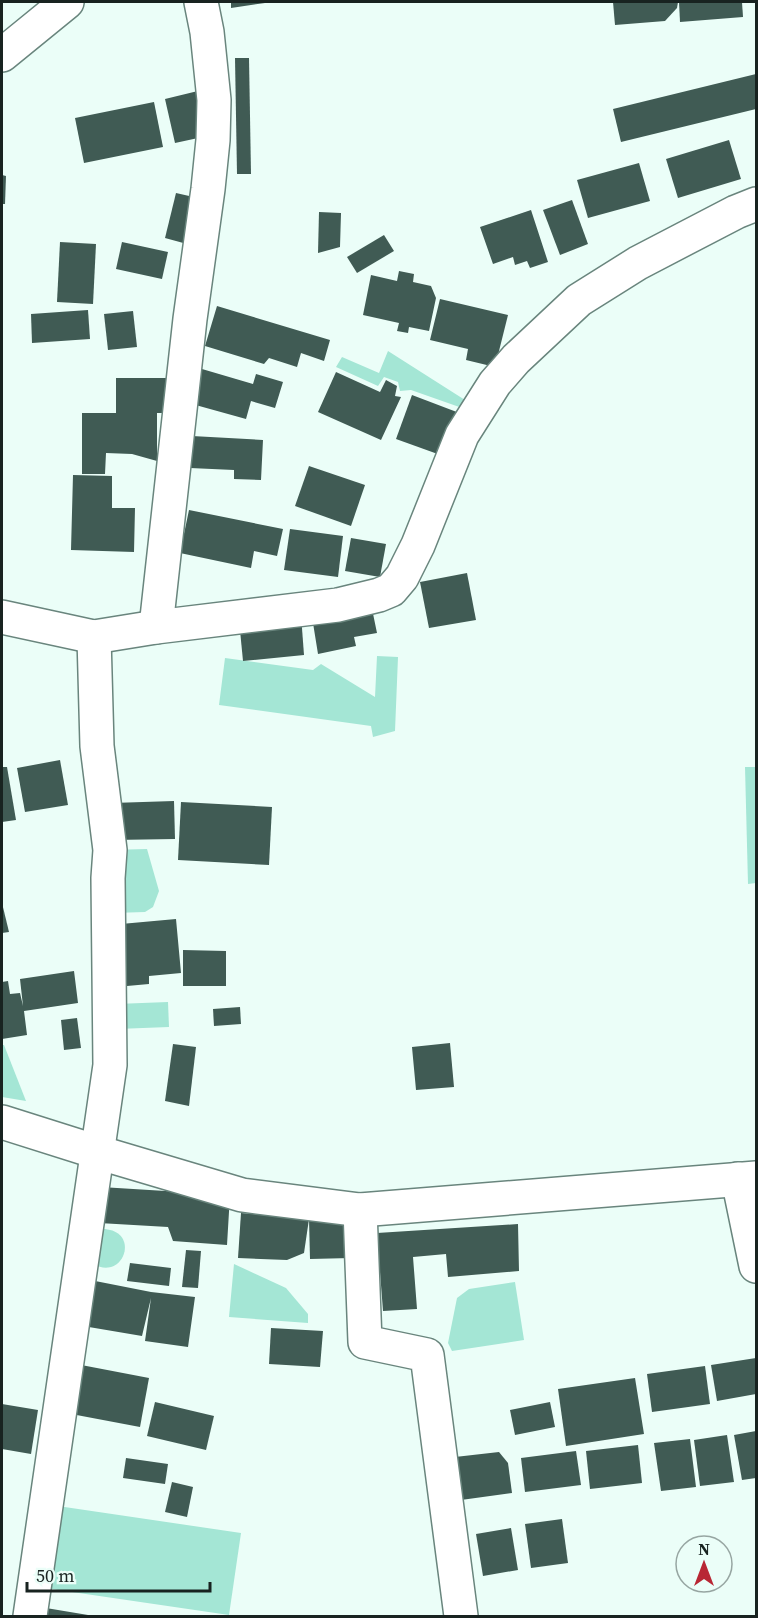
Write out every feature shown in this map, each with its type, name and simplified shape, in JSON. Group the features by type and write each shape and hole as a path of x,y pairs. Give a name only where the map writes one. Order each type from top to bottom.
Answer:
{"street":[{"path":"2,55 67,2"},
{"path":"156,627 190,319 213,140 214,100 207,32 201,2"},
{"path":"2,616 94,637 156,627 338,605 391,590 402,577 418,545 462,435 495,383 516,359 579,300 639,263 736,212 756,204"},
{"path":"30,1617 110,1065 108,878 110,850 97,746 94,637"},
{"path":"2,1122 242,1195 360,1210 747,1178 756,1266"},
{"path":"360,1210 365,1342 427,1355 461,1617"}],"green space":[{"path":"388,351 465,400 465,409 411,390 400,391 398,382 384,377 378,386 336,367 342,357 379,373"},
{"path":"377,656 398,657 395,731 373,737 371,726 219,705 225,658 313,670 321,664 375,697"},
{"path":"745,767 756,767 756,883 748,884"},
{"path":"147,849 159,891 153,907 145,912 113,913 110,850"},
{"path":"168,1002 169,1027 117,1029 116,1004"},
{"path":"2,1045 4,1045 26,1101 2,1097"},
{"path":"102,1229 114,1231 122,1237 125,1245 120,1261 104,1268 93,1264"},
{"path":"234,1264 286,1288 308,1314 308,1323 229,1317"},
{"path":"515,1282 524,1340 452,1351 448,1343 457,1298 469,1289"},
{"path":"51,1505 241,1533 229,1615 38,1587"}],"building":[{"path":"231,2 265,2 265,3 231,8"},
{"path":"613,2 678,2 677,8 665,21 615,25"},
{"path":"679,2 742,2 743,17 680,22"},
{"path":"235,58 249,58 251,174 237,174"},
{"path":"756,74 756,109 621,142 613,109"},
{"path":"202,90 212,135 175,143 165,99"},
{"path":"154,102 163,147 84,163 75,118"},
{"path":"729,140 741,179 678,198 666,159"},
{"path":"639,163 650,201 588,218 577,180"},
{"path":"2,175 6,176 5,204 2,204"},
{"path":"176,193 198,198 187,244 165,238"},
{"path":"572,200 588,244 560,255 543,210"},
{"path":"531,210 548,262 530,268 527,261 515,265 513,257 493,264 480,227"},
{"path":"319,212 341,213 340,247 318,253"},
{"path":"384,235 394,251 357,273 347,257"},
{"path":"60,242 96,244 93,304 57,302"},
{"path":"122,242 168,252 162,279 116,269"},
{"path":"399,271 414,274 413,282 431,286 436,298 429,331 409,327 408,333 397,331 399,323 363,315 371,275 397,281"},
{"path":"440,299 508,315 495,367 466,360 468,349 430,340"},
{"path":"217,306 330,340 324,361 301,353 297,367 269,358 264,364 205,346"},
{"path":"88,310 90,339 32,343 31,314"},
{"path":"133,311 137,347 108,350 104,314"},
{"path":"202,369 253,384 256,374 283,382 275,408 251,401 246,419 192,404"},
{"path":"336,372 380,392 386,380 397,386 395,396 401,397 381,440 318,412"},
{"path":"116,378 169,378 170,413 157,413 157,461 132,454 106,453 105,474 82,474 82,413 116,413"},
{"path":"412,395 462,414 446,457 396,439"},
{"path":"192,436 263,440 261,480 234,479 234,470 190,468"},
{"path":"309,466 365,485 351,526 295,506"},
{"path":"73,475 112,476 112,508 135,508 134,552 71,550"},
{"path":"189,510 283,529 277,556 254,551 251,568 180,553"},
{"path":"290,529 343,536 338,577 284,570"},
{"path":"351,538 386,544 380,577 345,571"},
{"path":"467,573 476,620 429,628 420,582"},
{"path":"371,604 377,633 354,637 356,646 318,654 313,623"},
{"path":"301,615 304,655 243,661 239,620"},
{"path":"60,760 68,805 25,812 17,768"},
{"path":"2,767 7,767 16,820 2,822"},
{"path":"174,801 175,839 113,840 112,803"},
{"path":"181,802 272,807 269,865 178,860"},
{"path":"2,903 9,932 2,933"},
{"path":"176,919 181,973 149,976 149,984 116,987 110,925"},
{"path":"183,950 226,951 226,986 183,986"},
{"path":"74,971 78,1003 24,1011 27,1035 2,1039 2,982 8,981 10,994 20,993 23,1006 20,979"},
{"path":"240,1007 241,1024 214,1026 213,1009"},
{"path":"77,1018 81,1048 64,1050 61,1020"},
{"path":"450,1043 454,1087 416,1090 412,1047"},
{"path":"173,1044 196,1047 189,1106 165,1101"},
{"path":"101,1187 230,1195 227,1245 173,1241 168,1227 99,1223"},
{"path":"241,1213 309,1219 304,1253 287,1260 238,1258"},
{"path":"350,1218 351,1258 310,1259 309,1219"},
{"path":"518,1224 519,1271 448,1277 446,1254 413,1257 417,1309 383,1311 377,1233"},
{"path":"186,1250 201,1251 198,1288 182,1287"},
{"path":"130,1263 171,1268 169,1286 127,1281"},
{"path":"85,1279 151,1292 195,1297 188,1347 145,1341 151,1298 142,1336 77,1325"},
{"path":"271,1328 323,1331 320,1367 269,1364"},
{"path":"756,1358 756,1394 717,1401 711,1365"},
{"path":"76,1364 149,1378 140,1427 66,1413"},
{"path":"705,1366 710,1404 652,1412 647,1374"},
{"path":"635,1378 644,1434 566,1446 558,1389"},
{"path":"155,1402 214,1416 206,1450 147,1436"},
{"path":"550,1402 555,1427 515,1435 510,1410"},
{"path":"2,1404 38,1410 31,1454 2,1449"},
{"path":"756,1431 756,1478 742,1480 734,1435"},
{"path":"727,1435 734,1482 700,1486 694,1440"},
{"path":"690,1439 696,1487 661,1491 654,1443"},
{"path":"638,1445 642,1483 590,1489 586,1451"},
{"path":"576,1451 581,1485 525,1492 521,1458"},
{"path":"499,1452 508,1463 512,1493 461,1500 455,1457"},
{"path":"126,1458 168,1464 165,1484 123,1478"},
{"path":"172,1482 193,1487 187,1517 165,1512"},
{"path":"562,1519 568,1563 531,1568 525,1524"},
{"path":"511,1528 518,1570 483,1576 476,1534"},
{"path":"40,1607 88,1615 88,1616 38,1616"}]}
